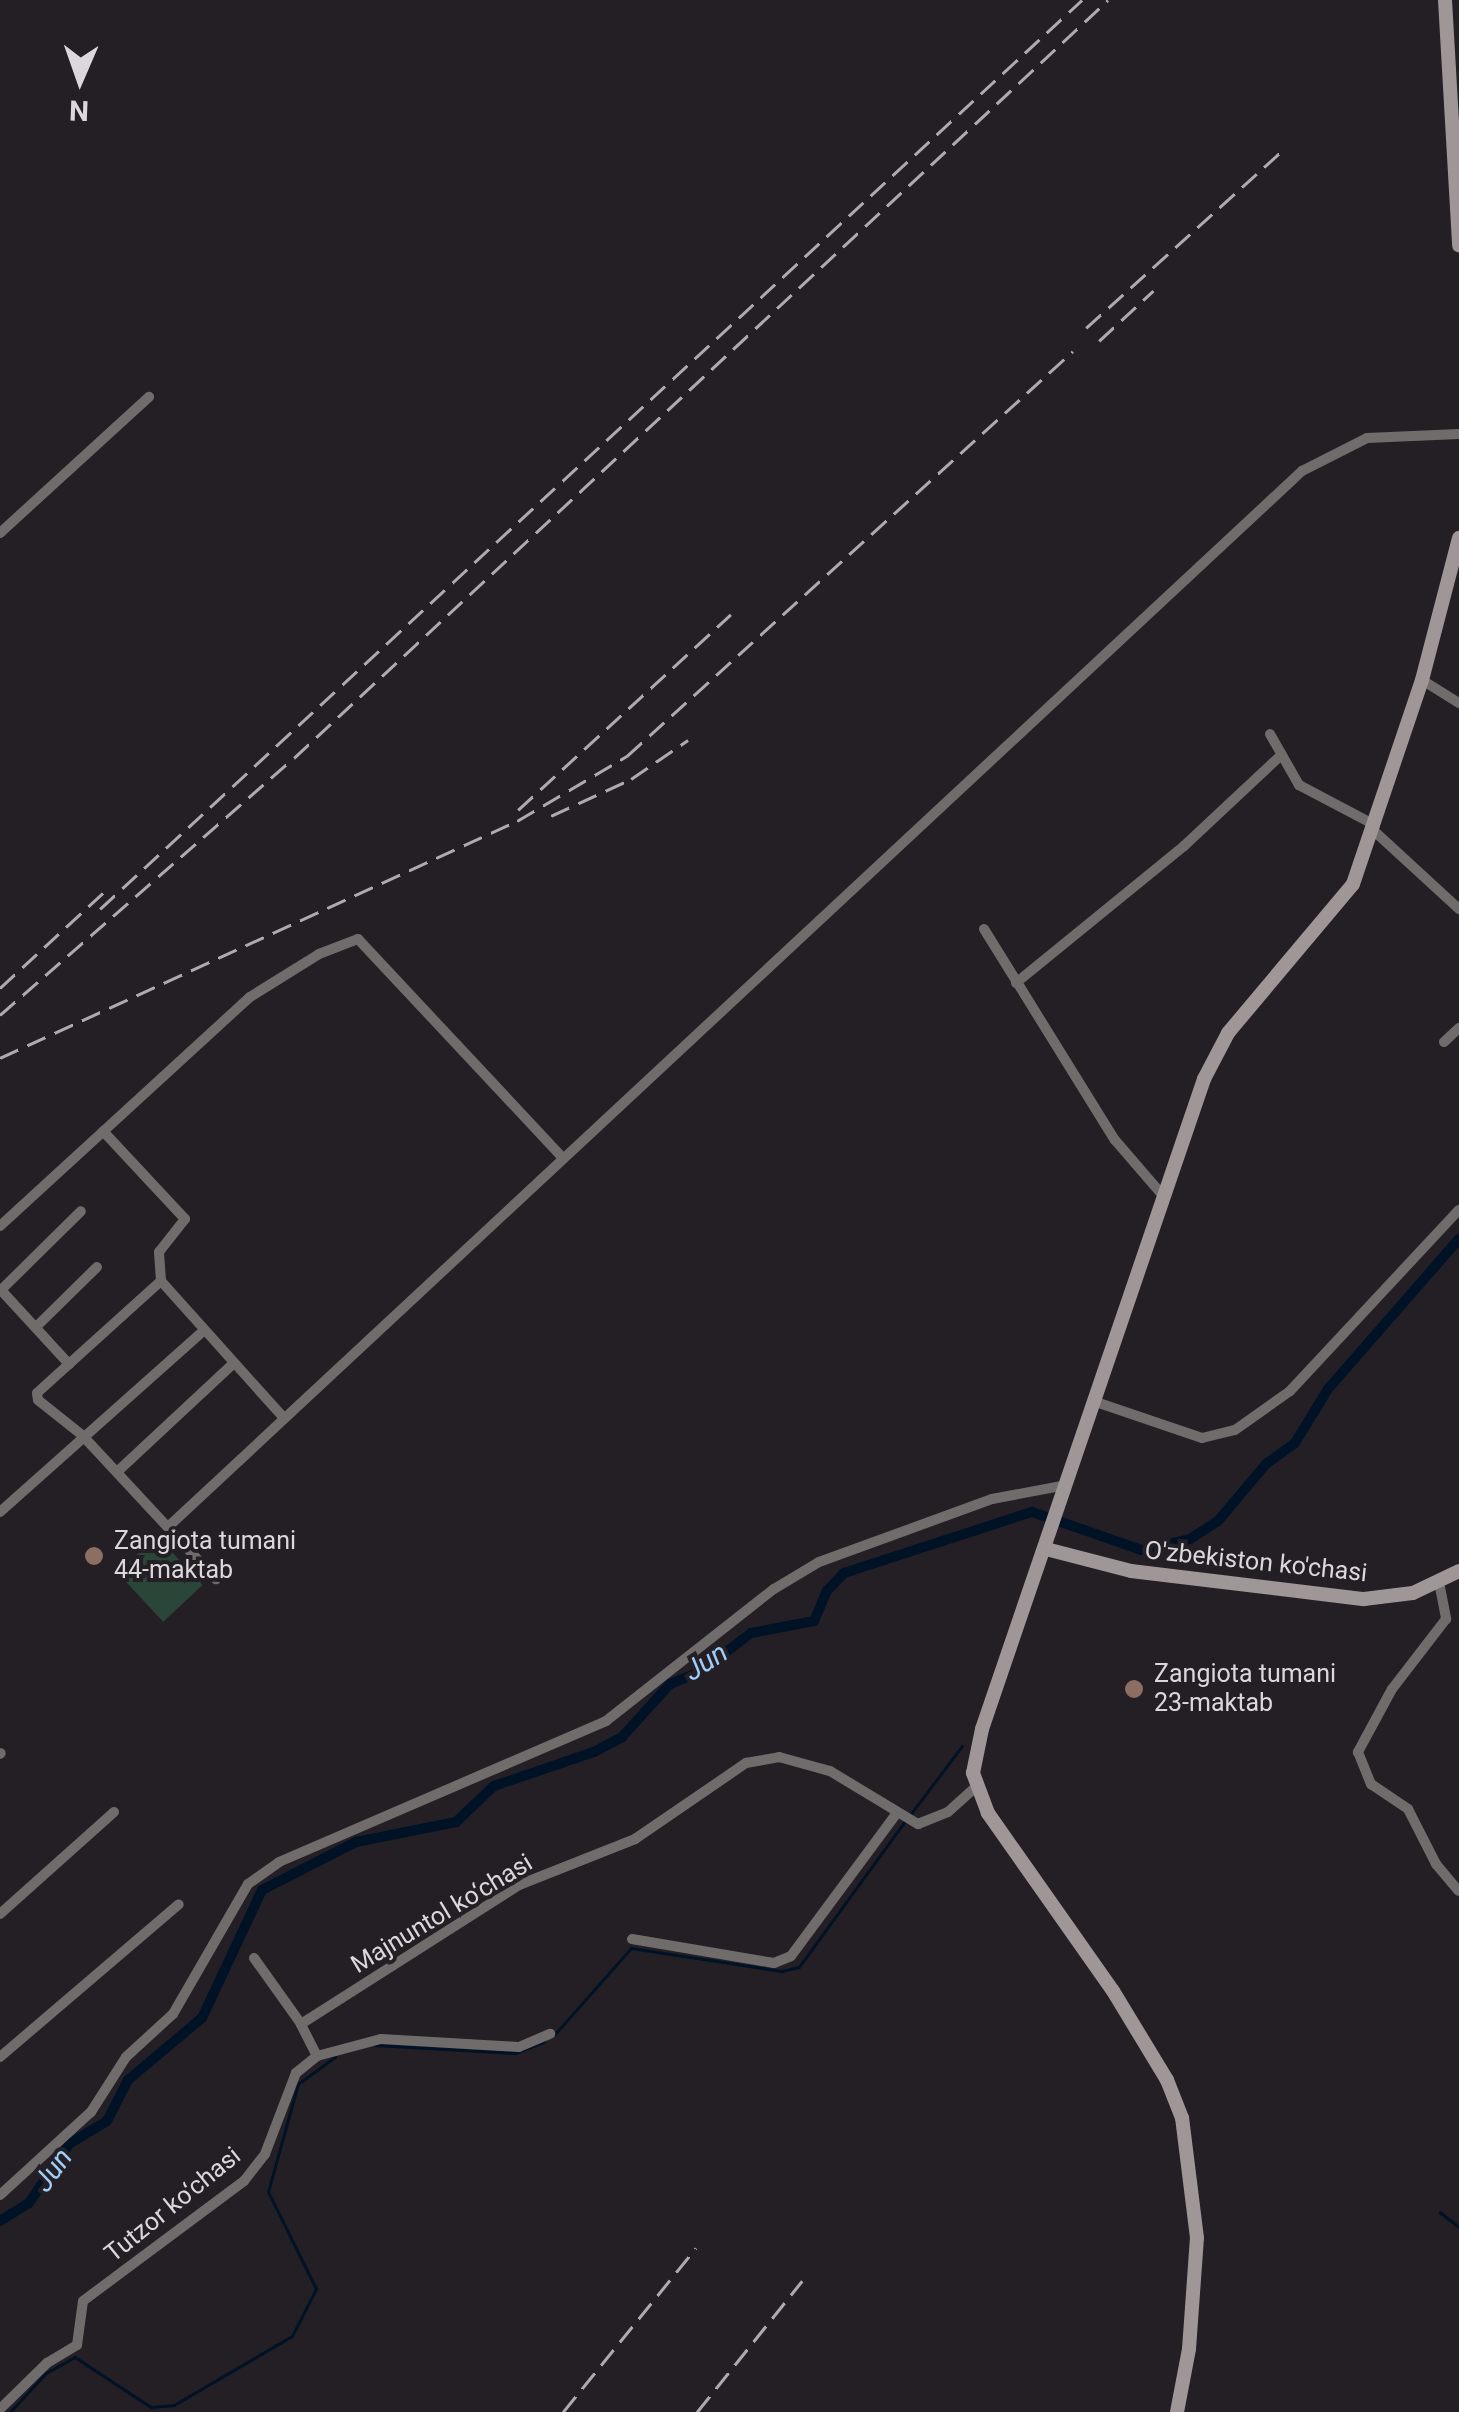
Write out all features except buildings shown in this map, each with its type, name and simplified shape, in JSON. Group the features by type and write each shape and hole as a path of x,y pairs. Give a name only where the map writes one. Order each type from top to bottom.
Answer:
{"main road":[{"path":"1445,0 1459,246"},
{"path":"1176,2412 1189,2349 1197,2238 1193,2164 1182,2118 1113,1991 976,1787 982,1728 1204,1079 1228,1033 1354,884 1422,680 1459,542"},
{"name":"O'zbekiston ko'chasi","path":"1046,1549 1131,1571 1364,1599 1440,1582 1459,1571"}],"street":[{"path":"0,533 149,398"},
{"path":"168,1527 1302,472 1367,438 1459,434"},
{"path":"1422,680 1459,703"},
{"path":"1270,734 1279,756 1316,799 1374,827 1459,909"},
{"path":"1016,983 1184,846 1279,756"},
{"path":"984,930 1115,1140 1164,1197"},
{"path":"0,1226 250,997 319,954 358,940 563,1158"},
{"path":"1444,1042 1459,1028"},
{"path":"103,1131 184,1211 185,1219 158,1252 161,1281 283,1417"},
{"path":"1096,1402 1202,1438 1235,1430 1290,1391 1459,1210"},
{"path":"69,1364 1,1289 81,1211"},
{"path":"37,1326 97,1267"},
{"path":"161,1281 36,1396 82,1435 216,1579"},
{"path":"0,1512 204,1330"},
{"path":"117,1472 234,1364"},
{"path":"0,2195 92,2112 126,2057 173,2014 248,1884 279,1862 606,1722 774,1588 819,1562 992,1499 1066,1484"},
{"path":"1440,1582 1446,1619 1392,1689 1358,1752 1371,1784 1408,1809 1436,1864 1459,1890"},
{"name":"Majnuntol ko‘chasi","path":"301,2024 519,1885 636,1839 746,1763 779,1757 830,1771 903,1817"},
{"path":"632,1939 774,1963 791,1956 903,1817 948,1812 976,1787"},
{"path":"0,1914 114,1812"},
{"path":"0,2057 179,1904"},
{"path":"254,1958 301,2024 317,2056 381,2038 519,2047 550,2034"},
{"name":"Tutzor ko‘chasi","path":"0,2408 78,2344 83,2301 244,2181 265,2154 296,2074 317,2056"}],"green space":[{"path":"157,1536 203,1585 163,1622 118,1573"}],"waterway":[{"name":"Jun","path":"0,2221 29,2203 69,2144 107,2121 128,2080 202,2018 262,1890 356,1842 456,1822 494,1786 594,1752 622,1737 670,1684 700,1672 751,1633 814,1621 827,1591 844,1573 1032,1512 1142,1550 1190,1539 1218,1521 1266,1464 1295,1443 1328,1389 1459,1239"},
{"path":"910,1815 962,1746"},
{"path":"555,2034 631,1948 782,1971 799,1967 905,1821"},
{"path":"375,2045 515,2053 544,2042"},
{"path":"10,2412 46,2373 75,2357 151,2407 174,2405 292,2336 316,2289 268,2192 298,2084 335,2057"},
{"path":"1440,2212 1459,2227"}],"railway":[{"path":"100,909 1082,0"},
{"path":"0,1015 294,758 1108,0"},
{"path":"1086,328 1280,153"},
{"path":"1099,341 1153,291"},
{"path":"0,1058 517,821 627,756 1073,351"},
{"path":"518,810 731,614"},
{"path":"551,816 631,779 688,740"},
{"path":"0,988 105,891"},
{"path":"563,2412 696,2248"},
{"path":"697,2412 802,2281"}],"place":[{"name":"Zangiota tumani 44-maktab","path":"94,1556"},
{"name":"Zangiota tumani 23-maktab","path":"1134,1689"}]}
